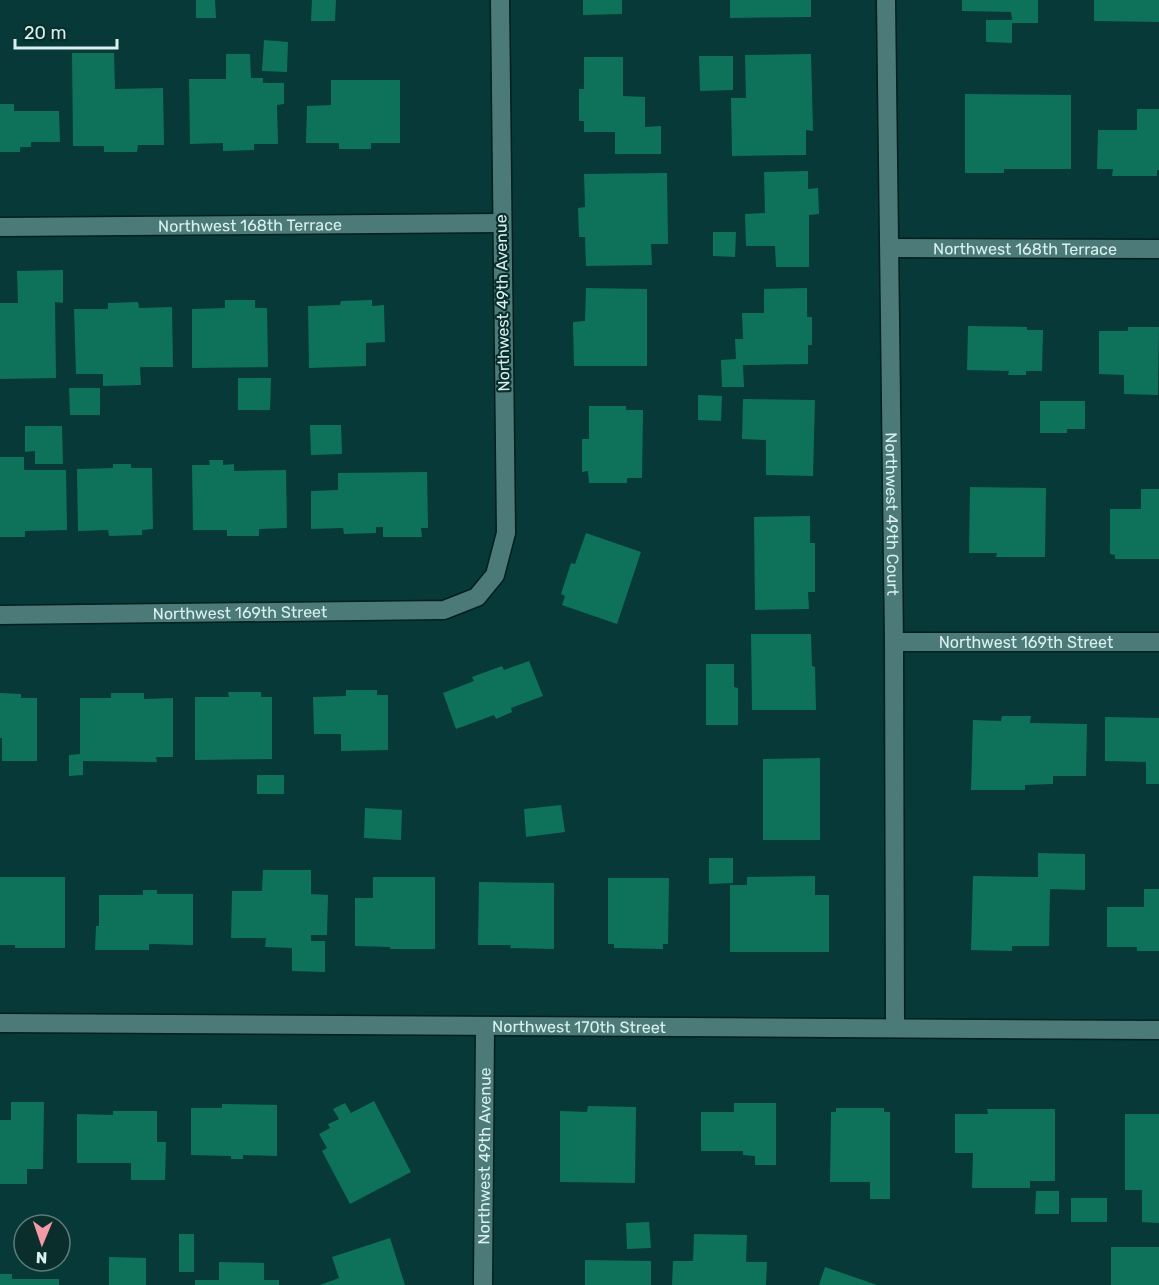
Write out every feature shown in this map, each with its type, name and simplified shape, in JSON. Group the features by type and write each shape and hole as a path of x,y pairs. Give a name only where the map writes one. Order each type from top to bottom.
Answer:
{"street":[{"name":"Northwest 49th Avenue","path":"477,597 495,575 506,533 500,0"},
{"name":"Northwest 49th Court","path":"886,0 894,642 895,1028"},
{"name":"Northwest 168th Terrace","path":"0,227 501,223"},
{"name":"Northwest 168th Terrace","path":"890,248 1159,249"},
{"name":"Northwest 169th Street","path":"0,615 444,610 477,597"},
{"name":"Northwest 169th Street","path":"894,642 1159,642"},
{"name":"Northwest 170th Street","path":"0,1023 1159,1030"},
{"name":"Northwest 49th Avenue","path":"483,1285 485,1026"}],"building":[{"path":"196,0 215,0 216,18 196,18"},
{"path":"312,0 336,0 335,21 311,21"},
{"path":"583,0 622,0 622,14 583,15"},
{"path":"730,0 811,0 811,17 730,18"},
{"path":"962,0 1038,0 1038,23 1012,23 1012,43 986,42 986,20 1012,20 1011,12 962,11"},
{"path":"1094,0 1159,0 1159,22 1094,21"},
{"path":"264,40 288,42 287,72 262,71"},
{"path":"72,53 114,53 115,89 163,88 164,145 138,145 137,152 104,152 104,146 73,146"},
{"path":"226,54 250,54 251,78 263,78 263,83 284,83 284,104 277,105 278,144 254,144 254,150 223,151 223,143 190,144 189,79 226,79"},
{"path":"811,54 813,131 806,130 806,155 732,156 731,98 746,98 745,55"},
{"path":"699,56 733,56 733,90 700,91"},
{"path":"584,57 623,57 623,96 645,97 645,127 661,126 661,154 615,154 615,132 584,132 584,121 579,121 579,89 584,89"},
{"path":"331,80 400,80 400,143 371,143 371,149 339,149 339,143 306,143 307,106 331,105"},
{"path":"965,94 1071,95 1071,169 1004,169 1004,173 965,173"},
{"path":"0,104 14,104 14,111 59,111 60,142 31,142 31,147 20,147 20,152 0,152"},
{"path":"1137,109 1159,109 1159,170 1157,170 1157,176 1112,176 1113,169 1097,169 1098,130 1137,130"},
{"path":"808,171 808,189 818,188 819,214 809,215 809,267 776,267 775,246 746,246 745,214 765,213 764,172"},
{"path":"667,173 668,244 651,244 652,265 586,266 585,237 579,237 578,208 585,207 584,174"},
{"path":"713,232 736,232 735,257 713,256"},
{"path":"63,270 63,303 55,302 56,378 0,379 0,303 18,303 17,271"},
{"path":"586,288 647,289 647,366 574,366 573,322 585,321"},
{"path":"807,288 807,317 812,317 812,345 808,345 808,364 743,365 744,387 722,387 721,360 736,359 735,339 743,339 742,313 764,313 764,289"},
{"path":"225,300 255,300 255,308 267,308 268,367 192,368 192,309 225,308"},
{"path":"372,300 372,306 384,305 385,342 366,343 366,366 309,368 308,306 340,305 341,301"},
{"path":"138,302 139,308 172,307 173,367 140,367 141,385 103,386 103,374 76,374 74,309 108,309 108,303"},
{"path":"968,326 1027,327 1027,330 1043,330 1042,371 1026,371 1026,375 1008,375 1009,371 967,370"},
{"path":"1128,327 1159,327 1158,395 1124,394 1124,375 1099,374 1099,331 1128,331"},
{"path":"238,378 271,378 270,410 238,410"},
{"path":"69,388 100,388 100,415 70,415"},
{"path":"698,395 722,396 721,421 698,420"},
{"path":"743,399 815,400 813,476 766,475 766,440 742,439"},
{"path":"1040,401 1085,401 1085,429 1067,429 1067,433 1040,433"},
{"path":"589,406 626,406 626,410 643,410 642,478 627,478 627,483 589,483 588,471 582,472 582,439 589,439"},
{"path":"310,425 341,425 342,454 311,455"},
{"path":"25,426 62,426 63,464 35,464 35,451 25,452"},
{"path":"0,457 24,457 24,470 66,470 67,530 25,531 25,537 0,537"},
{"path":"209,460 223,460 223,465 234,464 234,471 286,470 287,528 259,529 259,536 227,536 227,530 193,530 192,465 210,465"},
{"path":"113,464 131,464 131,468 152,468 153,529 142,530 142,535 109,536 108,530 78,531 77,469 113,468"},
{"path":"427,472 428,528 421,528 422,537 383,537 383,527 376,527 376,533 344,534 343,528 311,529 311,491 338,490 338,473"},
{"path":"970,487 1046,488 1045,557 996,557 997,553 969,553"},
{"path":"1141,489 1159,489 1159,559 1115,559 1115,555 1110,554 1110,509 1141,509"},
{"path":"810,516 810,543 815,543 815,592 808,592 809,609 755,610 754,517"},
{"path":"586,533 641,552 617,624 562,605 565,596 561,594 571,563 575,564"},
{"path":"751,634 811,634 812,666 815,667 816,710 752,710"},
{"path":"529,661 543,696 511,708 512,712 496,719 494,715 456,729 443,693 474,681 472,677 502,666 504,670"},
{"path":"706,664 734,664 734,687 738,688 738,725 706,725"},
{"path":"346,690 377,690 377,695 388,695 388,750 341,751 341,734 314,734 313,697 346,696"},
{"path":"228,692 261,692 261,697 272,697 272,759 195,760 195,697 229,697"},
{"path":"0,693 21,694 21,698 37,698 37,761 2,761"},
{"path":"111,693 144,693 144,699 173,698 173,757 156,757 157,762 83,761 83,775 69,776 69,755 80,754 80,698 111,698"},
{"path":"1002,716 1031,716 1030,723 1087,724 1086,776 1053,776 1053,784 1025,785 1025,790 971,790 973,720 1001,721"},
{"path":"1105,717 1159,718 1159,784 1146,784 1146,762 1105,761"},
{"path":"820,758 820,840 763,840 763,759"},
{"path":"257,775 284,775 284,794 257,794"},
{"path":"561,805 565,832 526,837 524,809"},
{"path":"365,808 402,810 401,840 364,838"},
{"path":"1038,853 1085,854 1085,890 1050,889 1049,946 1012,946 1012,951 971,950 973,876 1038,877"},
{"path":"709,858 733,858 733,883 709,884"},
{"path":"263,870 311,870 311,894 328,895 327,935 311,935 311,941 325,941 325,972 292,971 292,948 265,947 266,938 231,938 232,891 262,891"},
{"path":"815,876 815,895 829,895 829,952 730,952 730,885 747,885 747,877"},
{"path":"0,877 65,877 65,948 15,948 15,945 0,945"},
{"path":"373,877 435,877 435,949 355,946 355,898 373,898"},
{"path":"608,878 669,878 668,944 663,944 663,949 614,948 614,944 608,944"},
{"path":"479,882 554,883 554,949 478,945"},
{"path":"1144,889 1159,889 1159,951 1137,951 1137,947 1107,947 1107,907 1144,907"},
{"path":"143,890 157,890 157,894 193,894 193,945 149,944 149,950 95,950 96,926 99,926 99,895 143,895"},
{"path":"374,1101 411,1172 350,1204 322,1151 327,1148 319,1134 330,1128 328,1124 339,1119 333,1109 345,1103 351,1113"},
{"path":"11,1102 44,1102 43,1169 27,1169 27,1184 0,1184 0,1120 11,1120"},
{"path":"734,1103 776,1103 776,1165 755,1165 755,1156 743,1155 743,1151 701,1151 701,1112 734,1112"},
{"path":"222,1104 277,1105 277,1156 243,1155 243,1159 231,1159 231,1156 191,1155 191,1108 222,1108"},
{"path":"588,1106 636,1107 635,1183 560,1182 560,1111 587,1112"},
{"path":"836,1108 884,1108 884,1112 890,1112 890,1199 870,1199 870,1182 830,1182 831,1112 836,1112"},
{"path":"987,1109 1055,1109 1055,1181 1030,1181 1030,1188 972,1188 973,1153 955,1153 955,1114 988,1114"},
{"path":"113,1111 157,1111 157,1142 166,1142 165,1180 131,1180 131,1163 77,1163 77,1114 113,1115"},
{"path":"1125,1114 1159,1114 1159,1223 1142,1222 1142,1190 1125,1190"},
{"path":"1036,1191 1059,1191 1059,1214 1035,1214"},
{"path":"1071,1198 1107,1198 1107,1222 1071,1222"},
{"path":"649,1222 651,1248 627,1249 626,1223"},
{"path":"179,1234 194,1234 194,1272 179,1272"},
{"path":"694,1234 747,1235 746,1262 767,1262 766,1285 672,1285 673,1261 693,1261"},
{"path":"390,1238 405,1285 320,1285 339,1278 332,1257"},
{"path":"1111,1247 1159,1247 1159,1285 1111,1285"},
{"path":"109,1257 146,1258 146,1285 109,1285"},
{"path":"585,1260 651,1261 651,1285 585,1285"},
{"path":"219,1262 264,1263 264,1280 279,1280 279,1285 195,1285 195,1280 219,1280"},
{"path":"825,1267 877,1285 819,1285"},
{"path":"0,1274 12,1274 12,1279 59,1279 59,1285 0,1285"}]}
